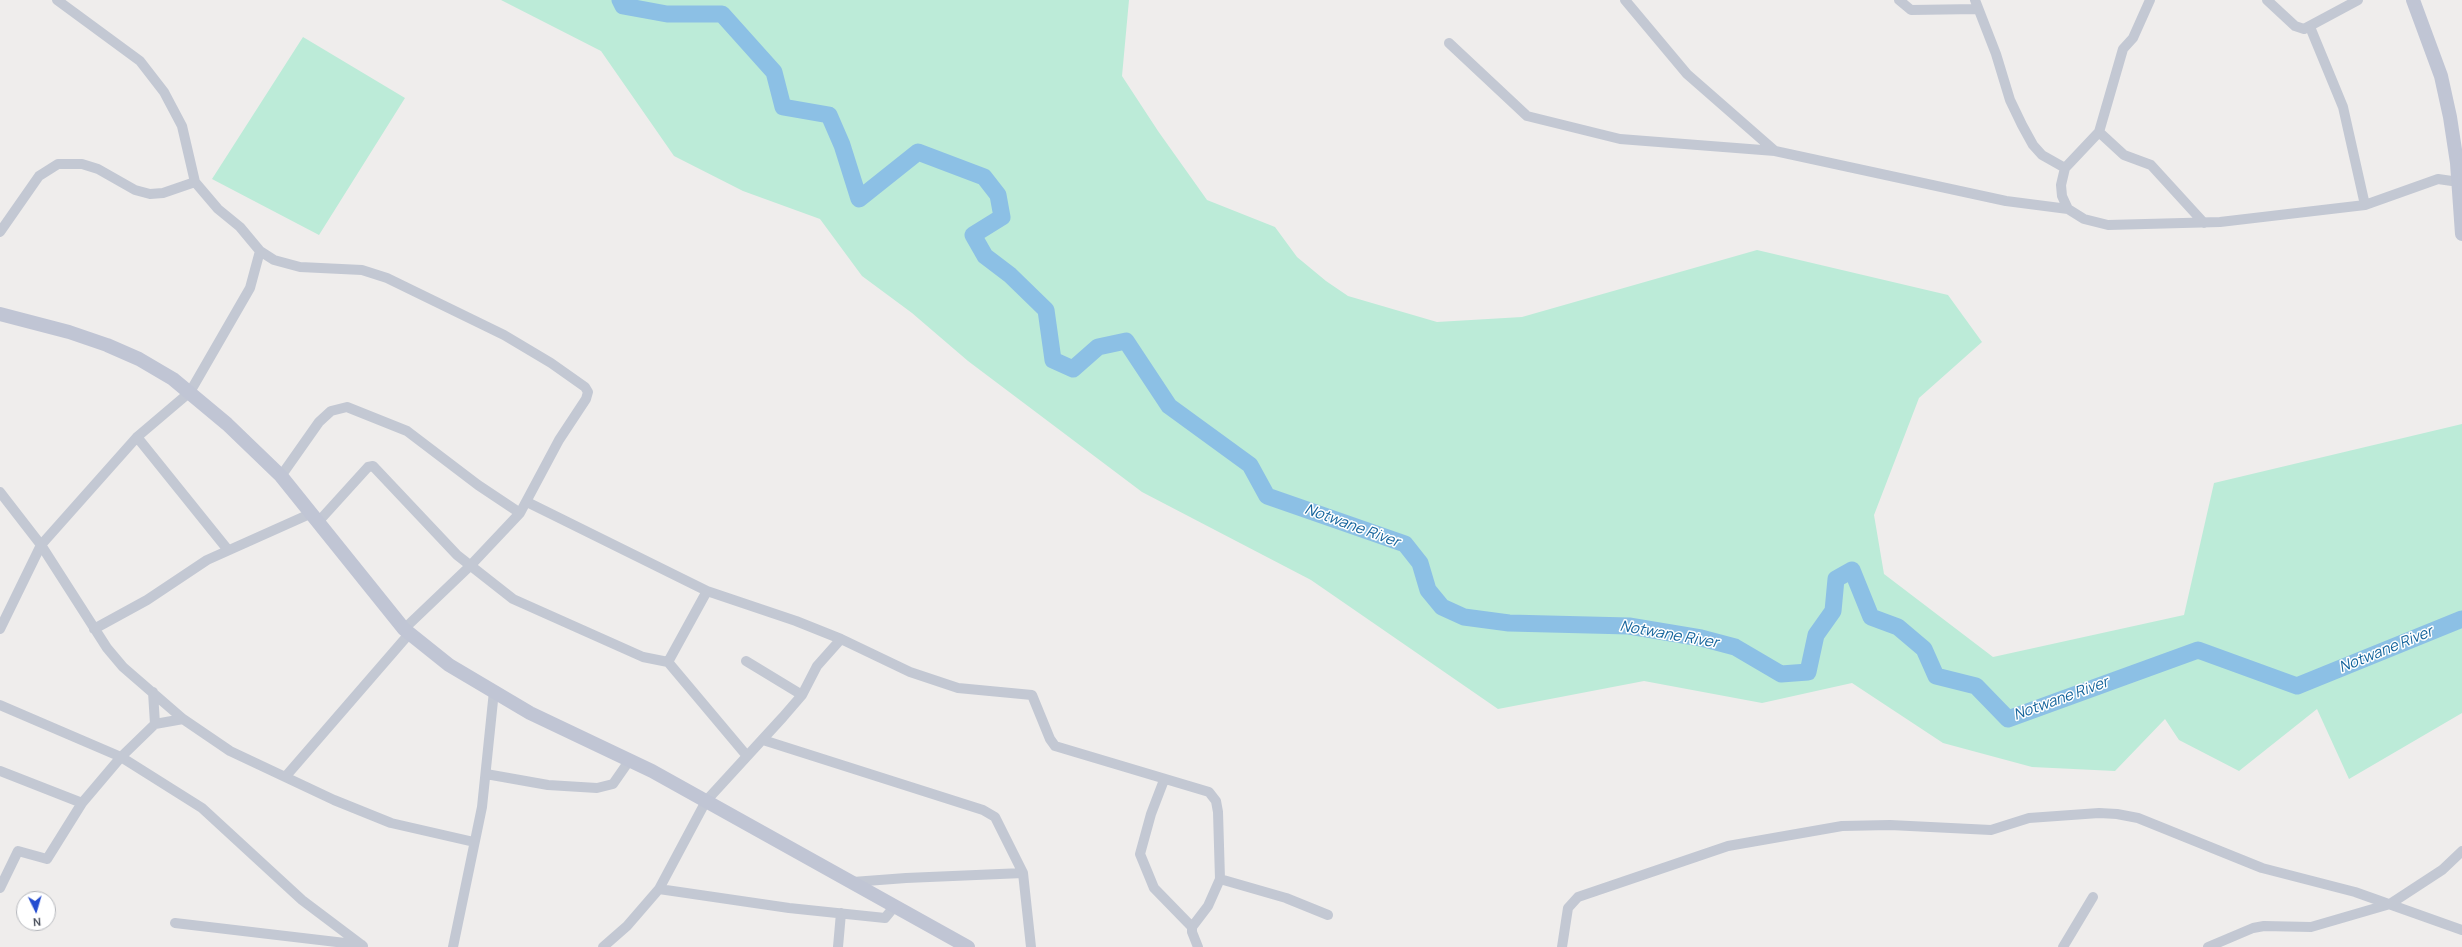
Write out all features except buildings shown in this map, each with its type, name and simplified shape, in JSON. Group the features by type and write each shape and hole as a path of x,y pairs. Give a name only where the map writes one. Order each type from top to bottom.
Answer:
{"street":[{"path":"57,0 140,61 164,92 182,126 195,182 218,209 240,227 260,251 274,260 300,267 362,270 387,278 504,335 551,363 585,387 588,392 586,399 559,440 527,502 520,512 407,632 286,776"},
{"path":"1625,0 1686,74 1775,151"},
{"path":"1899,0 1910,10 1976,4 1996,54 2010,100 2022,125 2033,145 2042,155 2065,168"},
{"path":"2068,209 2062,196 2061,185 2065,168 2099,132 2123,48 2133,38 2150,0"},
{"path":"2267,0 2300,29 2310,27 2358,0"},
{"path":"2413,0 2441,76 2460,163 2459,182 2462,234"},
{"path":"2310,27 2345,115 2365,205"},
{"path":"1449,43 1527,116 1620,139 1775,151 2006,201 2068,209 2084,219 2108,225 2204,223 2365,205 2438,180 2459,182"},
{"path":"2099,132 2124,156 2151,165 2204,223"},
{"path":"0,232 39,176 58,164 82,164 98,168 135,190 150,194 163,193 195,182"},
{"path":"0,629 41,545 137,436 190,392 250,288 260,251"},
{"path":"0,314 69,332 107,345 139,359 173,378 281,476 316,517 407,632 449,665 530,713 629,760 706,801 968,947"},
{"path":"281,476 319,422 331,410 348,407 407,431 478,485 520,512"},
{"path":"137,436 228,550"},
{"path":"94,629 146,600 207,560 228,550 316,517 368,467 373,466 470,566 513,599 643,656 668,662 747,756"},
{"path":"0,492 41,545 106,648 183,718 230,751 286,776 334,800 391,822 474,842"},
{"path":"527,502 707,591 796,621 841,639 910,672 958,688 1032,695 1035,699 1050,740 1055,746 1164,780 1202,790 1213,795 1218,812 1220,879 1208,906 1192,927"},
{"path":"668,662 707,591"},
{"path":"603,947 627,926 659,889 706,801 763,740 802,695 817,666 841,639"},
{"path":"746,661 802,695"},
{"path":"453,947 482,807 494,691"},
{"path":"153,692 155,724"},
{"path":"0,705 121,757 202,808 302,900 366,946"},
{"path":"0,888 18,851 47,859 82,803 121,757 155,724 183,718"},
{"path":"763,740 989,813 1001,827 1023,874 1031,947"},
{"path":"486,774 548,785 598,788 613,784 629,760"},
{"path":"0,771 82,803"},
{"path":"1164,780 1151,814 1140,854 1154,888 1192,927 1192,932 1198,947"},
{"path":"1562,947 1568,908 1578,897 1728,846 1842,826 1890,825 1992,830 2029,818 2117,814 2145,821 2262,868 2390,904 2462,930"},
{"path":"2208,947 2242,932 2264,926 2311,927 2390,904 2442,870 2462,851"},
{"path":"853,882 906,878 1023,874"},
{"path":"1220,879 1286,898 1328,915"},
{"path":"659,889 789,908 885,918 894,907"},
{"path":"2063,947 2093,897"},
{"path":"838,947 841,913"},
{"path":"175,923 366,946"}],"green space":[{"path":"501,0 1129,0 1122,76 1158,131 1207,200 1275,227 1297,257 1326,281 1348,296 1437,322 1522,317 1757,250 1948,295 1982,342 1919,398 1874,515 1884,574 1993,657 2184,615 2214,483 2462,424 2462,713 2349,779 2317,709 2239,771 2179,740 2165,719 2115,771 2032,767 1943,743 1852,683 1762,703 1644,681 1498,709 1311,580 1142,492 968,361 912,313 862,276 820,219 743,191 674,156 601,51"},
{"path":"303,37 405,98 319,235 212,179"}],"waterway":[{"name":"Notwane River","path":"620,0 623,6 667,14 722,14 774,72 783,107 829,115 842,145 859,199 918,152 984,177 998,195 1002,217 973,235 985,256 1010,275 1046,310 1053,360 1073,369 1098,347 1126,341 1169,406 1250,465 1267,496 1405,544 1420,563 1428,590 1442,607 1464,617 1509,623 1629,626 1701,638 1735,647 1781,674 1808,672 1816,635 1833,611 1836,579 1852,570 1871,617 1898,627 1924,649 1936,676 1976,686 2008,719 2198,650 2297,686 2462,619"}]}
